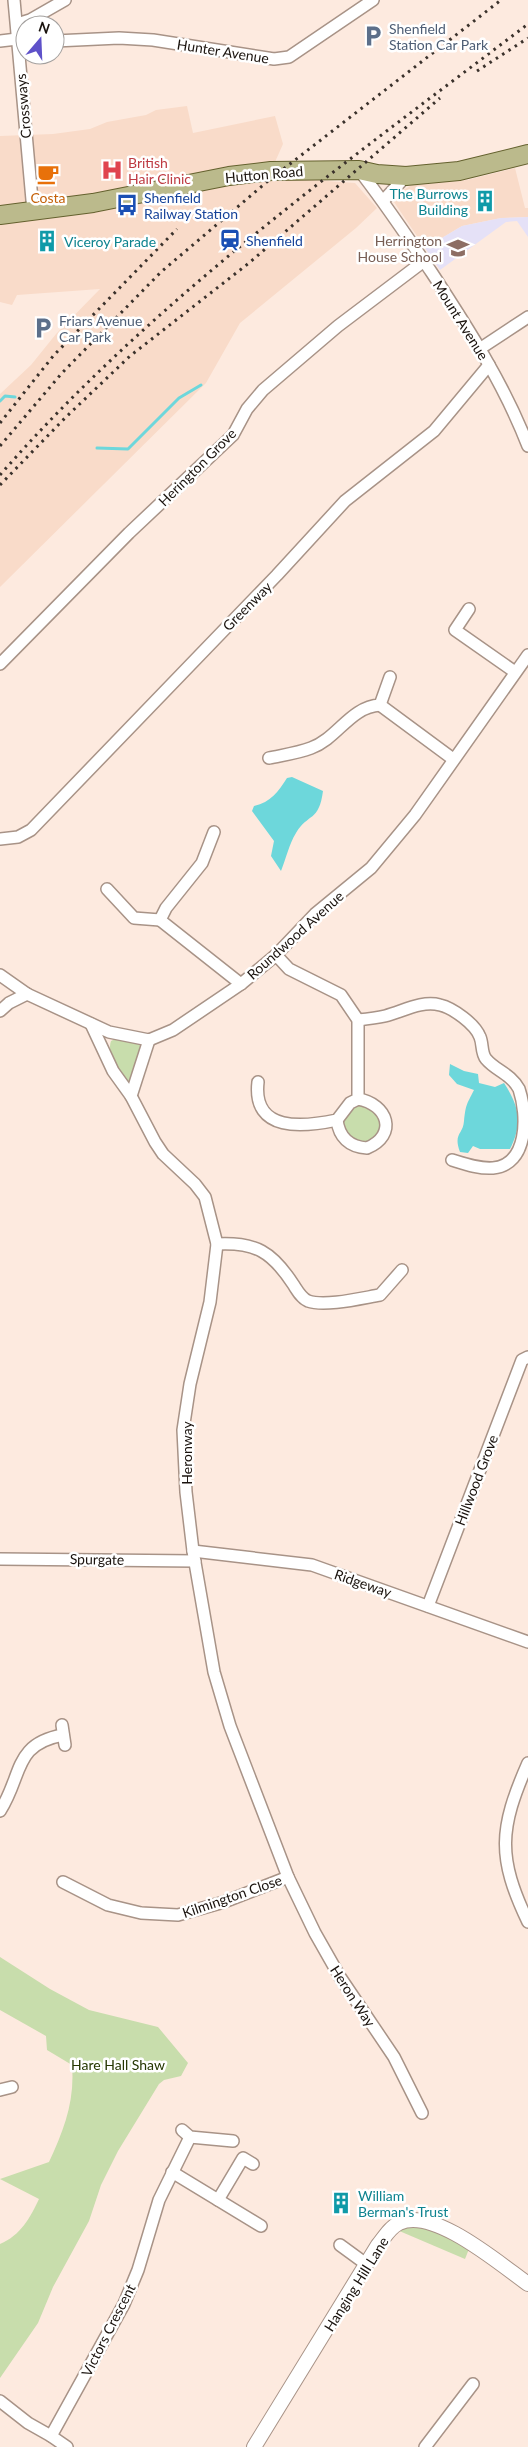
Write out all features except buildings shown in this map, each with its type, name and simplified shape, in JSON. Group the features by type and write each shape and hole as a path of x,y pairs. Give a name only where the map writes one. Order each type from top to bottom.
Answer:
{"main road":[{"name":"Hutton Road","path":"0,215 93,203 229,176 271,171 359,170 377,174 406,176 459,172 528,154"}],"street":[{"name":"Crossways","path":"14,0 16,15"},
{"path":"39,15 65,0"},
{"name":"Hunter Avenue","path":"65,41 119,38 153,40 274,59 289,57 374,0"},
{"path":"0,41 15,41"},
{"name":"Crossways","path":"22,65 33,212"},
{"name":"Mount Avenue","path":"359,170 383,201 481,348 507,398 528,446"},
{"path":"383,201 406,176"},
{"name":"Herington Grove","path":"0,664 128,533 233,435 263,390 338,326 424,261"},
{"path":"481,348 528,317"},
{"name":"Greenway","path":"0,839 18,837 31,830 277,575 345,501 434,431 489,365"},
{"path":"469,609 455,630 515,672"},
{"name":"Roundwood Avenue","path":"149,1040 173,1030 241,984 276,955 315,914 371,868 415,815 452,759 528,655"},
{"path":"380,705 390,677"},
{"path":"269,758 312,748 359,711 368,706 380,705 452,759"},
{"path":"160,920 166,908 202,863 214,832"},
{"path":"107,889 134,918 160,920 241,984"},
{"path":"276,955 289,969 341,995 358,1020 358,1099"},
{"path":"3,978 4,1007 28,994"},
{"path":"3,978 28,994 90,1024 109,1032 149,1040 131,1096"},
{"path":"358,1020 432,1004 446,1007 470,1024 481,1038 486,1059 507,1073 520,1090 527,1115 528,1129 526,1142 520,1153 502,1166 482,1168 452,1160"},
{"name":"Heronway","path":"90,1024 113,1070 131,1096 154,1142 163,1154 195,1184 205,1197 217,1244 210,1302 190,1384 183,1430 186,1492 194,1556 214,1672 230,1726 288,1877"},
{"path":"258,1082 257,1100 260,1107 275,1120 307,1126 337,1120 350,1103 358,1099 375,1105 384,1115 387,1127 382,1139 367,1148 353,1145 342,1136 337,1120"},
{"path":"217,1244 246,1245 262,1250 283,1268 304,1299 316,1303 380,1295 402,1270"},
{"name":"Hillwood Grove","path":"428,1606 522,1360 528,1357"},
{"name":"Spurgate","path":"0,1559 194,1556"},
{"name":"Ridgeway","path":"194,1556 312,1565 528,1642"},
{"path":"0,1811 26,1754 34,1744 47,1738 63,1735"},
{"path":"528,1763 514,1796 504,1843 505,1856 517,1899 528,1922"},
{"name":"Kilmington Close","path":"63,1882 108,1906 141,1913 178,1915 224,1902 288,1877"},
{"name":"Heron Way","path":"288,1877 315,1933 340,1977 394,2057 422,2113"},
{"path":"0,2090 12,2087"},
{"name":"Victors Crescent","path":"51,2436 124,2304 138,2270 159,2200 172,2172 186,2133 233,2141"},
{"path":"218,2200 242,2158 253,2164"},
{"path":"172,2172 262,2226"},
{"name":"Hanging Hill Lane","path":"254,2447 366,2264 386,2234 399,2223 416,2219 435,2224 462,2237 528,2284"},
{"path":"340,2246 366,2264"},
{"path":"425,2447 473,2384"},
{"path":"0,2401 28,2423 67,2447"}],"shaded area":[{"path":"187,106 193,133 275,116 283,144 271,171 150,193 154,204 154,200 224,185 299,179 355,183 377,208 356,228 240,323 206,383 0,587 0,394 31,365 56,334 100,289 17,295 12,305 0,302 0,136 53,134 90,129 107,122 146,115 156,110"},
{"path":"515,168 525,208 528,208 528,217 501,218 462,226 425,248 394,202 398,193 412,185 467,180"},
{"path":"528,217 528,237 517,221 506,222 440,270 425,248 462,226 501,218"}],"green space":[{"path":"117,1038 145,1044 129,1085 112,1058 111,1041"},
{"path":"360,1106 367,1106 381,1118 379,1137 363,1145 350,1139 343,1127 348,1113"},
{"name":"Hare Hall Shaw","path":"0,1957 50,1989 89,2010 158,2027 188,2063 181,2076 164,2080 159,2084 118,2151 101,2185 89,2221 53,2287 38,2323 0,2378 0,2244 19,2231 39,2199 0,2179 49,2162 70,2103 72,2065 47,2050 46,2036 0,2010"},
{"path":"416,2219 471,2244 465,2259 397,2230"}],"water":[{"path":"292,777 323,791 319,808 300,827 289,847 281,871 271,856 274,841 252,811 254,806 270,799 287,778"},
{"path":"450,1064 464,1071 478,1074 479,1083 495,1087 504,1083 513,1099 518,1115 517,1131 510,1149 480,1149 473,1146 468,1153 460,1152 458,1138 463,1126 467,1105 474,1090 457,1084 449,1075"}],"waterway":[{"path":"97,448 128,449 179,398 201,385"},
{"path":"0,401 5,396 15,397"}],"railway":[{"path":"0,446 62,373 161,272 268,181 501,0"},
{"path":"0,475 59,411 121,350 186,292 320,182 528,24"},
{"path":"477,71 528,38"},
{"path":"0,485 65,418 130,356 249,263 440,98"},
{"path":"0,423 54,355 177,229"}],"place":[{"name":"Shenfield Station Car Park","path":"373,36"},
{"name":"British Hair Clinic","path":"112,170"},
{"name":"Costa","path":"48,174"},
{"name":"The Burrows Building","path":"485,201"},
{"name":"Shenfield Railway Station","path":"127,205"},
{"name":"Shenfield","path":"230,240"},
{"name":"Viceroy Parade","path":"47,241"},
{"name":"Herrington House School","path":"458,248"},
{"name":"Friars Avenue Car Park","path":"43,328"},
{"name":"William Berman's Trust","path":"341,2203"}]}
